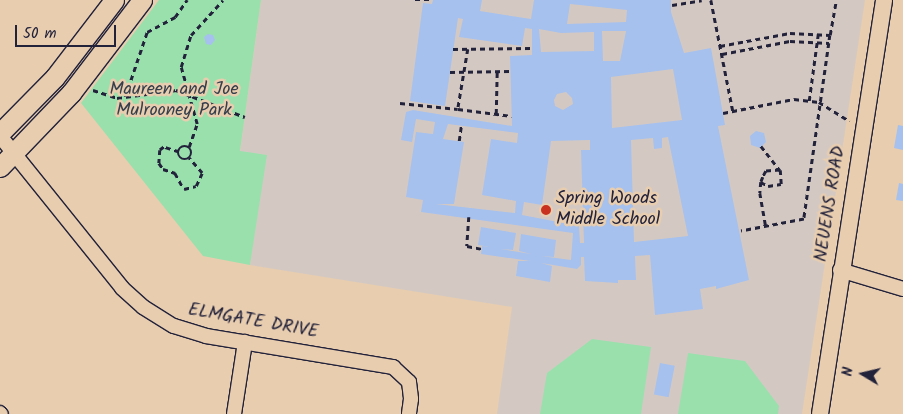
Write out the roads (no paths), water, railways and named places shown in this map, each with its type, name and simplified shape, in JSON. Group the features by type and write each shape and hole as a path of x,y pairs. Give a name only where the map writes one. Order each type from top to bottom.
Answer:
{"main road":[{"path":"0,134 55,77 114,0"},
{"path":"0,167 71,93 142,0"}],"street":[{"name":"NEUENS ROAD","path":"820,414 840,270 884,0"},
{"name":"ELMGATE DRIVE","path":"0,134 122,288 143,307 174,326 245,342 381,362 403,373 409,382 412,399 409,414"},
{"path":"840,270 903,289"},
{"path":"234,414 245,342"}],"place":[{"name":"Spring Woods Middle School","path":"546,210"}],"park label":[{"name":"Maureen and Joe Mulrooney Park","path":"174,101"}]}
